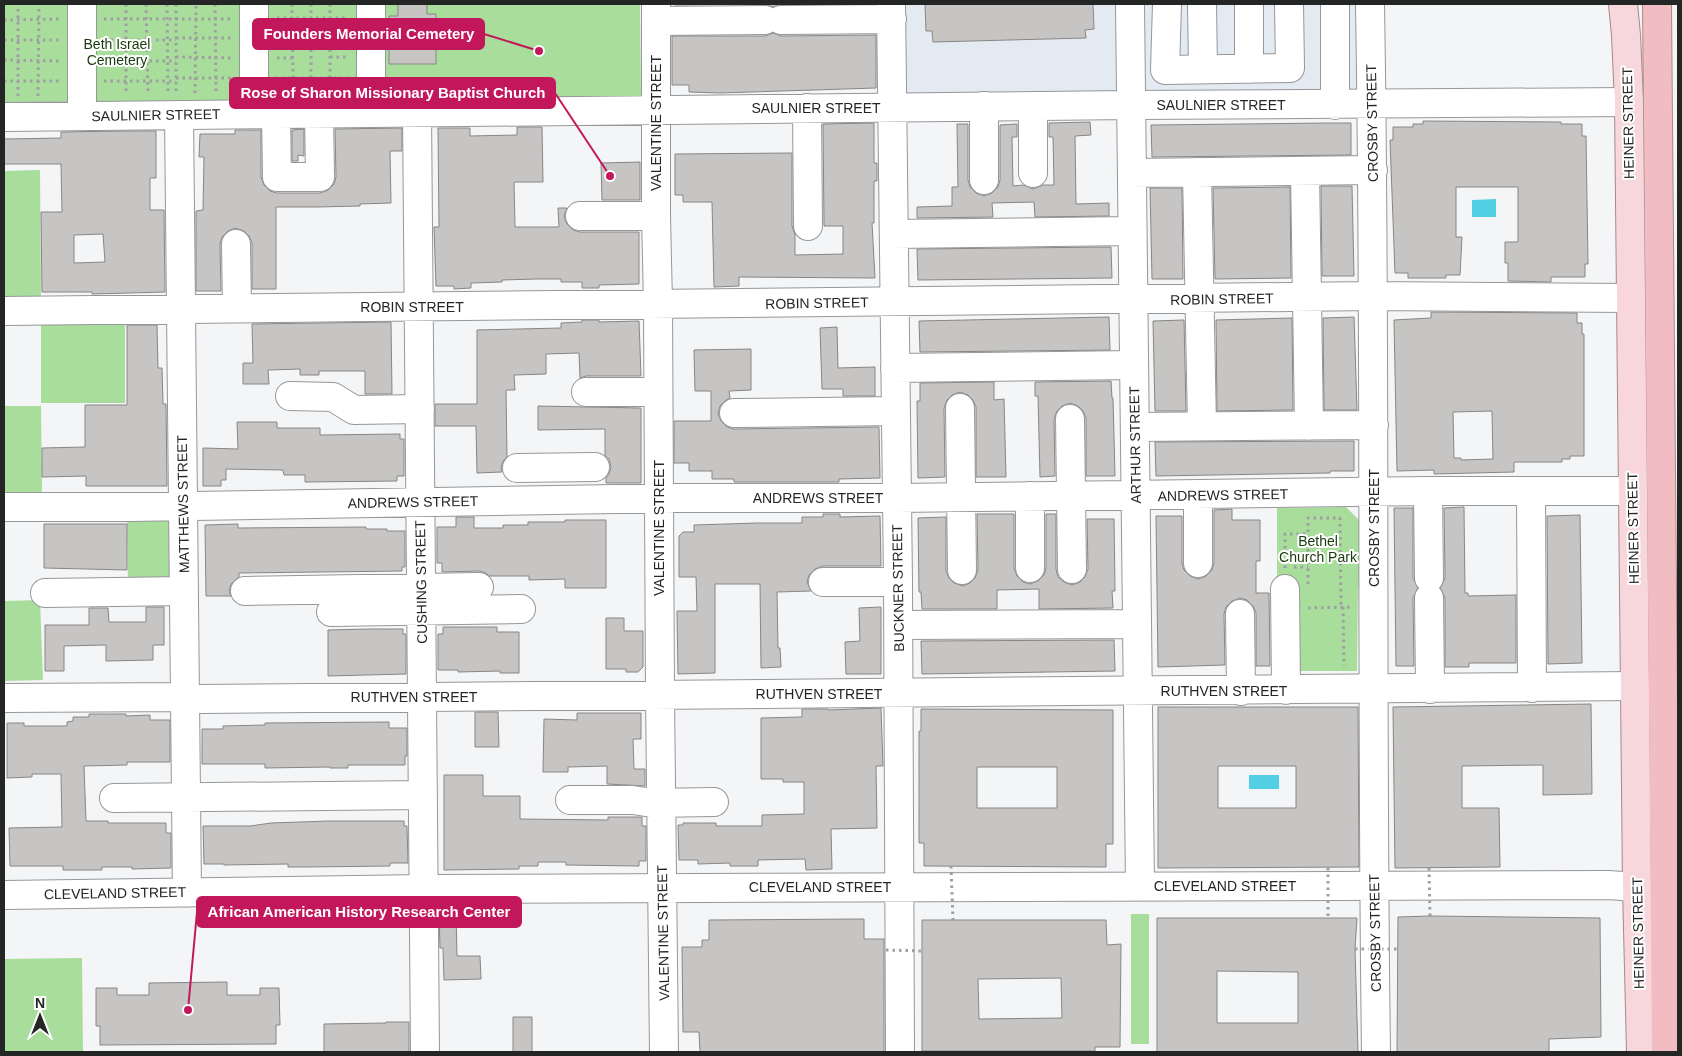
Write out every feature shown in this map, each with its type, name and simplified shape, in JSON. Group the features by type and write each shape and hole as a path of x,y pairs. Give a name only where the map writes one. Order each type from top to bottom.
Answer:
{"highway":[{"path":"1657,4 1666,1052"},
{"path":"1662,473 1678,586"}],"main road":[{"name":"HEINER STREET","path":"1622,4 1626,35 1629,102 1637,887 1641,1052"}],"street":[{"name":"ARTHUR STREET","path":"1130,4 1140,886"},
{"path":"1167,4 1166,70 1290,68 1290,4"},
{"path":"1202,4 1203,69"},
{"path":"1248,4 1248,69"},
{"path":"1335,4 1335,105"},
{"name":"CROSBY STREET","path":"1370,4 1373,170 1376,1052"},
{"path":"360,11 371,112"},
{"path":"82,12 82,116"},
{"path":"656,12 773,20 892,12"},
{"name":"VALENTINE STREET","path":"656,12 655,109 664,1052"},
{"name":"BUCKNER STREET","path":"892,12 899,693 900,1052"},
{"path":"254,39 277,177 320,177 320,101"},
{"name":"SAULNIER STREET","path":"11,108 82,116 180,102 265,114 320,101 371,112 1629,102"},
{"name":"MATTHEWS STREET","path":"180,102 180,309 187,893"},
{"path":"984,106 984,180"},
{"path":"1033,106 1033,173"},
{"path":"807,108 808,226"},
{"name":"CUSHING STREET","path":"417,111 425,1052"},
{"path":"1132,173 1373,170"},
{"path":"1305,171 1309,426"},
{"path":"1197,172 1202,426"},
{"path":"580,216 656,216"},
{"path":"894,234 1132,231"},
{"path":"236,244 237,308"},
{"name":"ROBIN STREET","path":"4,311 1373,296 1631,298"},
{"path":"895,368 1134,365"},
{"path":"586,392 658,392"},
{"path":"290,396 333,396 354,410 420,409"},
{"path":"960,408 962,570"},
{"path":"734,413 896,411"},
{"path":"1070,419 1072,569"},
{"path":"1135,427 1374,425"},
{"path":"517,500 516,457 595,467"},
{"path":"1428,491 1430,689"},
{"name":"ANDREWS STREET","path":"4,507 658,498 897,498 1428,491 1633,491"},
{"path":"1531,491 1532,688"},
{"path":"1198,495 1198,563"},
{"path":"1030,496 1030,568"},
{"path":"823,582 898,582"},
{"path":"332,612 421,600 480,587"},
{"path":"1286,690 1297,588"},
{"path":"45,593 184,591"},
{"path":"246,591 421,600 521,609"},
{"path":"1240,614 1241,691"},
{"path":"898,625 1137,624"},
{"name":"RUTHVEN STREET","path":"4,698 185,696 199,699 1374,690 1635,686"},
{"path":"114,798 423,795"},
{"path":"570,800 633,800 661,803 714,802"},
{"name":"CLEVELAND STREET","path":"4,895 424,889 899,886 1608,885 1637,887"}],"path":[{"path":"11,108 18,4"},
{"path":"38,99 39,4"},
{"path":"126,4 126,99"},
{"path":"146,4 148,98"},
{"path":"167,4 167,19 180,102"},
{"path":"176,4 176,78 180,102"},
{"path":"180,102 196,78 196,4"},
{"path":"215,4 216,98"},
{"path":"292,4 293,78"},
{"path":"311,4 311,78 320,101"},
{"path":"320,101 330,78 330,4"},
{"path":"176,57 216,58 292,18 330,18 360,11"},
{"path":"4,20 39,20 82,12 126,19 215,19 254,39 293,78 350,78"},
{"path":"330,37 350,37"},
{"path":"176,38 254,39"},
{"path":"176,78 216,78 254,39"},
{"path":"330,57 350,57"},
{"path":"1297,588 1308,567 1308,518 1340,518 1344,690"},
{"path":"1308,534 1285,534 1285,568 1308,567"},
{"path":"1308,608 1374,606"},
{"path":"952,866 952,920"},
{"path":"1328,868 1328,918"},
{"path":"1429,868 1430,916"},
{"path":"1355,949 1397,949"},
{"path":"886,950 922,951"}],"shaded area":[{"path":"901,4 1122,4 1120,95 905,96"},
{"path":"1140,4 1362,4 1363,93 1144,94"}],"green space":[{"name":"Beth Israel Cemetery","path":"4,4 640,4 641,98 4,102"},
{"path":"40,170 41,297 4,297 4,171"},
{"path":"125,319 125,403 41,403 41,321"},
{"path":"4,406 41,406 42,497 4,497"},
{"name":"Bethel Church Park","path":"1346,507 1360,521 1361,582 1358,587 1357,671 1277,671 1277,508"},
{"path":"171,516 172,583 128,584 127,517"},
{"path":"40,600 43,680 4,681 4,601"},
{"path":"1131,914 1149,914 1149,1044 1131,1044"},
{"path":"82,958 83,1052 4,1052 4,959"}],"water":[{"path":"1496,199 1496,217 1472,217 1472,200"},
{"path":"1249,775 1279,775 1279,789 1249,789"}],"building":[{"path":"398,4 427,4 427,14 436,14 436,64 389,64 389,16 398,16"},
{"path":"675,4 765,4 675,5"},
{"path":"765,4 781,4 773,7"},
{"path":"925,4 1093,4 1094,29 1085,30 1086,38 933,42 932,31 926,31"},
{"path":"773,33 781,36 876,35 876,88 720,93 689,92 689,85 672,85 672,36 765,36"},
{"path":"1423,121 1561,122 1561,124 1582,124 1582,136 1586,136 1588,264 1585,264 1585,277 1551,277 1551,282 1508,281 1508,263 1505,263 1505,242 1518,242 1518,187 1456,187 1456,237 1462,237 1460,275 1446,275 1446,278 1408,278 1408,273 1395,273 1390,140 1393,140 1393,127 1413,127 1413,124 1423,124"},
{"path":"1090,122 1091,135 1075,136 1076,204 1109,203 1109,216 1035,217 1034,202 992,203 993,217 917,218 917,207 952,206 952,187 958,187 957,124 968,124 968,180 970,187 976,193 984,196 992,193 998,187 1000,180 1000,125 1017,124 1017,137 1012,137 1013,186 1024,185 1033,189 1043,185 1054,185 1053,137 1049,137 1049,123"},
{"path":"874,123 874,163 877,163 877,181 874,181 874,223 872,223 875,278 739,277 739,286 714,287 712,202 683,202 683,195 675,195 675,154 792,153 792,226 795,235 795,255 843,254 843,226 824,226 823,124"},
{"path":"1351,123 1351,155 1152,157 1151,125"},
{"path":"517,127 542,127 543,182 514,182 515,227 559,227 558,208 567,208 564,216 567,224 573,230 580,232 639,232 639,284 599,285 599,288 582,288 582,282 561,282 561,279 537,279 471,283 471,288 454,289 454,286 436,286 434,227 439,227 438,128 470,128 470,136 517,135"},
{"path":"402,128 402,151 390,151 391,203 360,204 360,206 276,207 276,289 252,289 252,243 244,231 235,228 228,231 222,237 220,244 221,291 196,291 196,211 203,210 204,157 199,157 200,134 235,134 235,130 261,130 261,177 264,185 270,191 277,193 320,193 328,190 334,184 336,177 335,129"},
{"path":"304,129 304,156 298,155 298,161 292,161 292,130"},
{"path":"156,131 156,178 150,178 150,210 164,210 165,292 92,294 92,292 42,292 41,212 62,212 61,164 4,164 4,139 61,138 61,132","holes":["103,234 105,262 74,263 74,235"]},
{"path":"640,162 640,200 602,200 601,163"},
{"path":"1321,186 1352,186 1354,276 1322,276"},
{"path":"1290,187 1291,278 1215,279 1213,188"},
{"path":"1150,188 1182,188 1183,279 1152,279"},
{"path":"1111,247 1112,278 918,280 917,249"},
{"path":"1431,312 1577,313 1577,323 1582,323 1582,334 1584,334 1584,456 1570,456 1570,459 1562,459 1562,462 1514,462 1514,472 1434,474 1434,470 1397,471 1394,320 1431,318","holes":["1492,411 1493,459 1461,460 1461,458 1454,458 1453,412"]},
{"path":"1109,317 1110,350 920,352 919,321"},
{"path":"1354,317 1357,410 1324,410 1323,318"},
{"path":"1292,318 1293,410 1217,411 1216,320"},
{"path":"582,320 599,320 599,322 639,321 641,376 586,376 580,378 579,353 546,354 546,374 514,375 515,390 506,390 507,457 503,461 502,472 477,473 476,426 435,426 435,404 477,404 477,330 561,328 561,323 582,322"},
{"path":"1184,320 1186,411 1155,411 1153,321"},
{"path":"391,322 392,394 365,394 365,371 319,371 319,375 300,375 300,369 268,370 269,384 243,384 243,363 253,363 252,324"},
{"path":"127,325 157,325 158,368 162,368 163,404 166,404 167,486 86,486 86,476 42,477 42,448 85,447 85,405 127,405"},
{"path":"837,327 838,368 875,367 875,396 843,396 843,389 822,389 820,328"},
{"path":"751,349 751,390 729,391 730,398 720,406 718,414 721,421 727,427 734,429 879,427 880,478 839,479 839,482 734,482 734,479 712,479 712,471 689,471 689,463 674,463 674,421 711,421 711,391 695,391 694,350"},
{"path":"1111,381 1115,476 1086,476 1086,418 1078,406 1070,403 1062,406 1057,411 1054,419 1055,476 1040,477 1038,396 1035,396 1035,382"},
{"path":"994,382 994,400 1004,399 1006,477 976,477 976,407 968,395 960,392 952,395 947,400 944,408 945,477 918,478 917,401 920,401 920,383"},
{"path":"538,406 641,408 641,483 606,483 611,467 609,459 605,456 605,429 538,430"},
{"path":"237,422 277,422 277,428 320,428 320,435 400,434 400,439 404,439 404,476 397,476 397,481 305,482 305,475 284,475 283,470 226,469 226,480 221,480 221,486 203,486 203,448 238,449"},
{"path":"1354,441 1354,471 1156,476 1155,442"},
{"path":"1464,507 1465,593 1468,593 1468,596 1516,595 1516,663 1469,663 1469,667 1445,667 1445,598 1440,588 1445,578 1444,508"},
{"path":"1394,508 1413,508 1413,578 1418,588 1413,598 1414,666 1396,666"},
{"path":"1232,509 1232,520 1260,520 1260,561 1256,561 1256,593 1269,593 1270,666 1256,666 1256,613 1253,606 1247,600 1240,598 1232,601 1226,607 1224,614 1225,665 1158,667 1156,516 1182,516 1182,563 1184,570 1190,576 1198,579 1206,576 1212,570 1214,563 1214,510"},
{"path":"823,514 840,514 840,517 880,516 881,566 823,566 815,569 809,575 807,582 811,591 777,592 778,648 780,648 781,667 761,668 760,584 715,584 715,673 678,674 677,611 697,611 696,577 679,577 679,536 683,532 694,532 694,525 802,523 802,517 823,517"},
{"path":"977,514 1014,514 1014,568 1017,576 1023,582 1030,584 1038,581 1044,575 1046,568 1046,514 1056,514 1056,569 1058,577 1072,585 1080,582 1085,577 1088,569 1087,519 1114,519 1115,591 1112,591 1113,608 1039,609 1039,589 997,590 997,609 922,609 921,592 919,592 918,518 946,517 946,571 954,583 963,586 975,578 978,570"},
{"path":"1580,515 1582,663 1548,664 1547,516"},
{"path":"456,517 474,517 474,528 503,528 503,525 528,525 528,522 606,520 606,588 565,588 565,579 529,580 529,576 489,576 479,571 442,572 442,563 437,563 437,527 456,527"},
{"path":"44,524 127,524 127,570 44,568"},
{"path":"238,524 238,528 366,527 366,529 405,531 405,567 402,567 402,571 239,573 239,577 231,584 229,591 231,596 206,596 205,525"},
{"path":"146,607 164,607 164,645 153,645 153,660 106,661 106,645 64,646 64,671 45,671 45,625 89,625 89,608 108,608 109,622 146,622"},
{"path":"881,607 881,674 846,674 845,642 860,641 859,608"},
{"path":"606,618 624,618 624,631 643,631 643,667 638,672 626,672 626,669 606,669"},
{"path":"443,627 497,627 497,632 519,632 519,673 438,670 438,634 443,634"},
{"path":"403,629 403,634 406,634 406,674 328,676 328,630"},
{"path":"1114,640 1115,671 922,674 921,641"},
{"path":"1591,704 1592,794 1543,795 1543,765 1462,766 1462,808 1499,808 1500,867 1395,868 1393,707"},
{"path":"1158,707 1358,707 1359,867 1158,868","holes":["1218,766 1296,766 1296,808 1218,808"]},
{"path":"881,708 883,766 876,766 877,828 831,829 832,869 806,870 805,859 758,860 758,866 730,866 730,863 698,864 698,860 679,860 678,825 683,825 683,823 716,823 716,826 762,826 762,815 804,814 804,782 783,782 783,779 761,779 761,718 802,717 802,709"},
{"path":"921,709 1113,710 1113,844 1106,844 1106,867 924,866 924,843 919,843 919,731 921,731","holes":["977,767 1057,767 1057,808 977,808"]},
{"path":"475,712 498,712 499,747 475,747"},
{"path":"577,713 641,713 641,739 633,739 634,769 645,769 645,786 607,784 607,766 568,767 568,772 543,772 544,719 577,720"},
{"path":"89,714 150,715 150,720 170,720 170,762 127,762 127,765 84,766 86,821 166,823 166,833 171,833 171,868 132,869 132,867 102,867 102,870 63,870 63,866 10,866 9,828 62,827 61,774 32,774 32,777 7,778 7,723 24,723 24,726 67,726 67,722 73,721 73,717 89,717"},
{"path":"389,722 389,728 407,728 407,756 405,756 405,765 348,765 348,768 265,768 265,764 202,764 202,729 223,729 223,726 265,725 265,723"},
{"path":"444,775 483,775 483,796 520,796 520,819 608,820 608,817 642,817 642,826 646,826 646,861 639,861 639,866 566,865 566,862 538,862 538,866 519,866 519,869 444,870"},
{"path":"404,821 404,826 407,826 408,863 390,863 390,866 308,867 288,867 288,864 204,864 203,826 250,826 271,823"},
{"path":"456,912 457,956 480,956 481,979 444,980 443,948 440,948 439,913"},
{"path":"1398,917 1600,918 1601,1037 1549,1039 1549,1052 1397,1052"},
{"path":"1157,918 1357,918 1355,949 1358,1052 1157,1052","holes":["1217,971 1298,972 1298,1023 1217,1023"]},
{"path":"864,919 864,939 884,939 884,1052 700,1052 699,1032 683,1032 682,947 702,947 702,940 709,940 709,920"},
{"path":"922,920 1106,920 1107,945 1121,944 1120,1047 1095,1047 1095,1051 922,1051","holes":["1061,978 1062,1018 979,1019 978,979"]},
{"path":"227,982 227,995 260,995 260,988 279,988 280,1025 276,1025 276,1044 100,1045 100,1026 96,1026 96,988 117,988 117,995 149,995 149,983"},
{"path":"513,1017 532,1017 532,1052 513,1052"},
{"path":"409,1022 409,1052 324,1052 324,1024"}],"place":[{"name":"Founders Memorial Cemetery","path":"539,51"},
{"name":"Rose of Sharon Missionary Baptist Church","path":"610,176"},
{"name":"African American History Research Center","path":"188,1010"}]}
